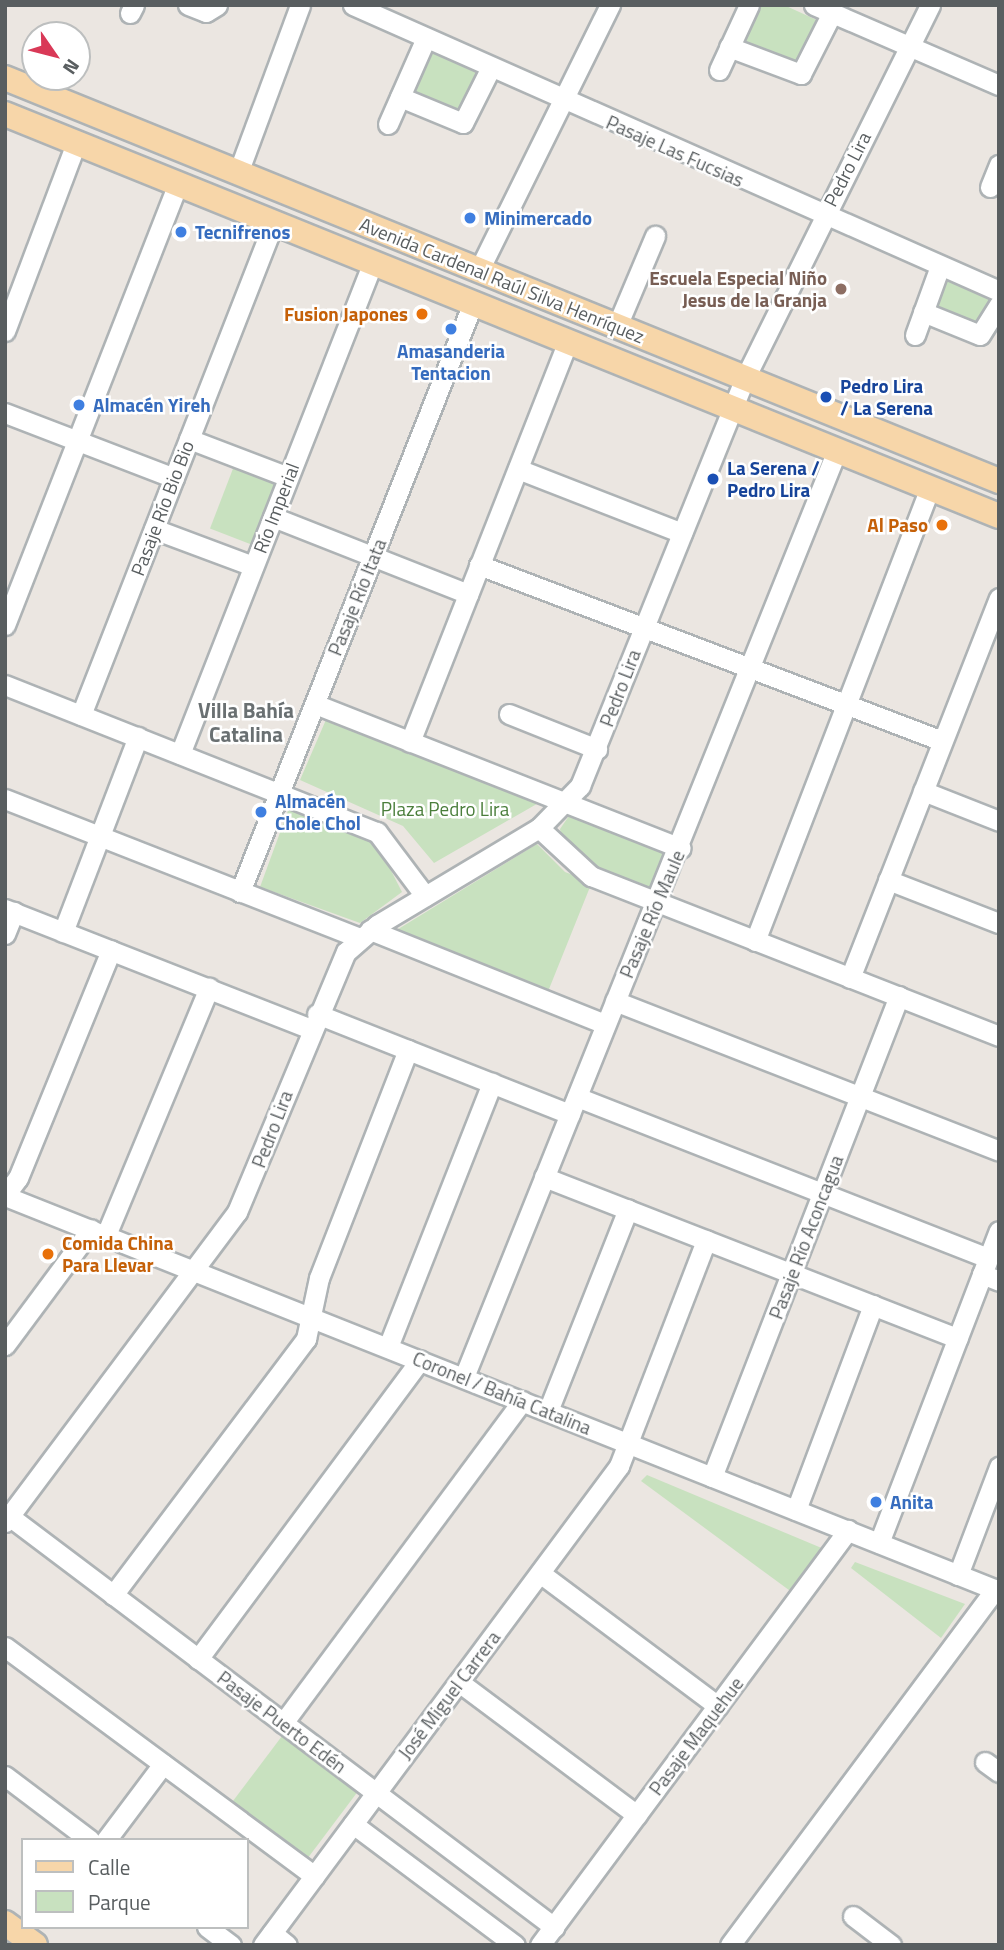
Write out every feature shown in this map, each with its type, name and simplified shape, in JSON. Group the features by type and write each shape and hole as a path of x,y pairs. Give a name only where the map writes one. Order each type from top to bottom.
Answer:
{"main road":[{"name":"Avenida Cardenal Raúl Silva Henríquez","path":"5,78 999,481"},
{"name":"Avenida Cardenal Raúl Silva Henríquez","path":"5,114 999,516"},
{"path":"5,1923 35,1938"}],"street":[{"path":"188,5 206,12 217,5"},
{"path":"238,173 300,5"},
{"name":"Pasaje Las Fucsias","path":"353,5 822,218 999,291"},
{"path":"479,270 610,5"},
{"path":"719,70 749,5"},
{"name":"Pedro Lira","path":"7,1519 244,1198 339,961 364,934 539,828 568,804 597,749 745,378 822,218 930,5"},
{"path":"729,47 796,75 808,66 823,9 908,48 999,85"},
{"path":"388,124 426,38"},
{"path":"400,97 463,123 491,68"},
{"path":"5,331 76,143"},
{"path":"990,187 999,165"},
{"path":"5,625 178,184"},
{"name":"Pasaje Río Bio Bio","path":"81,715 274,222"},
{"path":"617,326 655,236"},
{"name":"Río Imperial","path":"180,754 373,262"},
{"path":"915,335 940,267"},
{"name":"Pasaje Río Itata","path":"240,892 473,303"},
{"path":"923,312 980,335 999,304"},
{"path":"410,742 568,341"},
{"path":"5,413 174,478"},
{"path":"189,439 288,477"},
{"name":"Pasaje Río Maule","path":"464,1377 615,1001 681,848 837,450"},
{"path":"517,469 682,533"},
{"path":"755,941 930,488"},
{"path":"273,517 468,594"},
{"path":"154,529 253,566"},
{"path":"480,565 942,741"},
{"path":"850,978 999,598"},
{"path":"5,685 280,793 386,838 425,896"},
{"path":"315,704 681,848"},
{"path":"509,713 597,749"},
{"path":"63,932 138,737"},
{"path":"923,791 999,821"},
{"path":"5,799 240,892 364,934 606,1024"},
{"path":"539,828 576,869 999,1036"},
{"path":"888,880 999,923"},
{"path":"5,934 9,910 209,988 408,1050 492,1083 573,1105 822,1193 990,1271"},
{"path":"5,1195 18,1178 111,950"},
{"path":"5,1345 98,1232 209,988"},
{"name":"Pasaje Río Aconcagua","path":"712,1476 898,996"},
{"path":"615,1001 999,1151"},
{"path":"113,1595 302,1347 312,1317 319,1278 408,1050"},
{"path":"388,1347 492,1083"},
{"path":"544,1177 958,1338"},
{"name":"Coronel / Bahía Catalina","path":"5,1195 997,1590"},
{"path":"548,1411 628,1209"},
{"path":"879,1543 958,1338 990,1271 999,1231"},
{"name":"José Miguel Carrera","path":"274,1941 314,1876 540,1573 630,1444 706,1240"},
{"path":"796,1510 873,1305"},
{"path":"198,1659 420,1360"},
{"path":"283,1723 522,1401"},
{"path":"958,1574 999,1467"},
{"name":"Pasaje Puerto Edén","path":"7,1519 113,1595 376,1793 546,1939"},
{"name":"Pasaje Maquehue","path":"546,1939 848,1530"},
{"path":"540,1573 718,1706"},
{"path":"730,1945 997,1590"},
{"path":"5,1647 314,1876"},
{"path":"458,1682 637,1815"},
{"path":"108,1838 163,1764"},
{"path":"5,1776 87,1838"},
{"path":"353,1824 515,1945"},
{"path":"853,1916 891,1945"},
{"path":"210,1929 231,1945"}],"green space":[{"path":"752,5 784,5 821,22 804,65 744,50 741,33"},
{"path":"430,50 484,74 466,114 415,98 411,90"},
{"path":"950,274 993,292 985,326 934,311 940,280"},
{"path":"234,466 276,482 252,545 210,529"},
{"name":"Plaza Pedro Lira","path":"328,715 542,801 434,863 403,826 300,780"},
{"path":"289,808 378,845 402,892 360,923 260,887"},
{"path":"571,813 668,849 653,889 586,866 563,846 560,829"},
{"path":"537,844 565,872 592,882 547,994 395,931"},
{"path":"647,1475 824,1549 793,1593 641,1481"},
{"path":"855,1562 965,1604 941,1638 851,1568"},
{"path":"282,1736 357,1793 307,1860 231,1803"}],"place":[{"name":"Minimercado","path":"470,218"},
{"name":"Tecnifrenos","path":"181,232"},
{"name":"Escuela Especial Niño Jesus de la Granja","path":"841,289"},
{"name":"Fusion Japones","path":"422,314"},
{"name":"Amasanderia Tentacion","path":"451,329"},
{"name":"Pedro Lira / La Serena","path":"826,397"},
{"name":"Almacén Yireh","path":"79,405"},
{"name":"La Serena / Pedro Lira","path":"713,479"},
{"name":"Al Paso","path":"942,525"},
{"name":"Almacén Chole Chol","path":"261,812"},
{"name":"Comida China Para Llevar","path":"48,1254"},
{"name":"Anita","path":"876,1502"}],"district":[{"name":"Villa Bahía Catalina","path":"246,722"}]}
